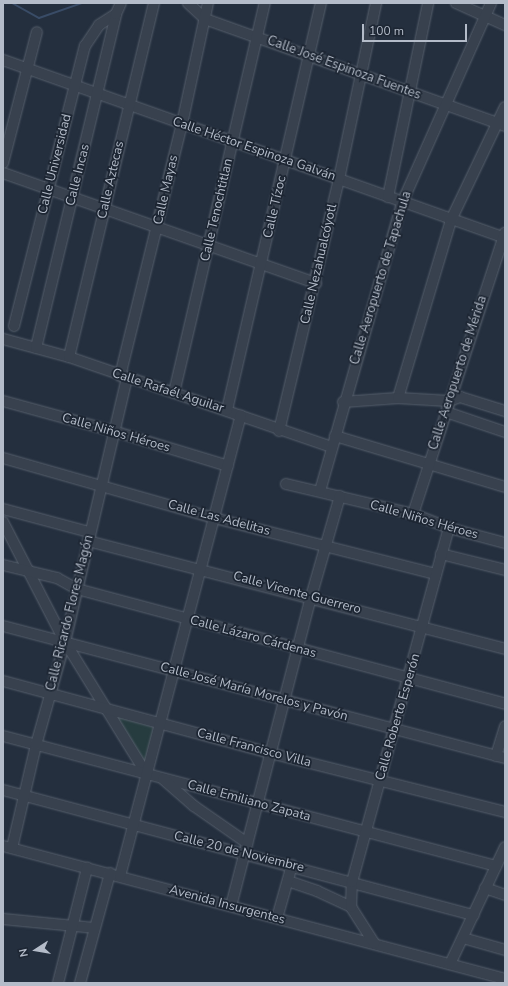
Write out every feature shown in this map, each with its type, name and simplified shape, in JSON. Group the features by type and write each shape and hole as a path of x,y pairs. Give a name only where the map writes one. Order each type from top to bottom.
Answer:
{"street":[{"name":"Calle Incas","path":"36,348 98,95 116,14 121,3"},
{"name":"Calle Aztecas","path":"69,357 128,105 154,3"},
{"name":"Calle José Espinoza Fuentes","path":"188,3 205,19 257,36 361,75 501,124"},
{"name":"Calle Mayas","path":"123,377 182,124 208,3"},
{"name":"Calle Tenochtitlan","path":"174,393 265,3"},
{"name":"Calle Tízoc","path":"227,410 262,264 321,3"},
{"name":"Calle Nezahualcóyotl","path":"279,431 316,283 376,3"},
{"path":"388,197 428,3"},
{"path":"456,3 505,25"},
{"name":"Calle Aeropuerto de Tapachula","path":"320,491 343,402 402,203 486,17 490,3"},
{"name":"Calle Universidad","path":"14,326 75,87 84,46 99,25 116,14"},
{"path":"3,164 37,32"},
{"name":"Calle Héctor Espinoza Galván","path":"3,60 75,87 339,179 402,203 504,236"},
{"path":"398,398 451,220 501,124 505,107"},
{"path":"3,173 158,225 209,245 316,283"},
{"name":"Calle Aeropuerto de Mérida","path":"413,514 428,462 504,236"},
{"name":"Calle Rafaél Aguilar","path":"3,339 69,357 123,377 227,410 279,431 332,446"},
{"name":"Calle Ricardo Flores Magón","path":"8,847 24,795 50,693 66,642 88,537 113,431 123,377"},
{"path":"343,402 398,398 449,401 464,397 504,408"},
{"name":"Calle Niños Héroes","path":"3,401 113,431 228,466"},
{"path":"446,412 505,432"},
{"path":"120,876 241,416"},
{"path":"335,436 428,462 505,487"},
{"name":"Calle Las Adelitas","path":"3,458 214,518 436,574"},
{"name":"Calle Niños Héroes","path":"286,484 413,514 449,528 505,543"},
{"path":"231,906 311,597 340,496"},
{"name":"Calle Vicente Guerrero","path":"3,509 88,537 201,569 505,649"},
{"path":"3,522 66,642 146,773"},
{"name":"Calle Roberto Esperón","path":"351,907 352,882 395,730 449,528"},
{"name":"Calle Niños Héroes","path":"441,554 505,570"},
{"name":"Calle Lázaro Cárdenas","path":"3,564 57,578 77,589 188,620 505,704"},
{"name":"Calle José María Morelos y Pavón","path":"3,626 501,757"},
{"name":"Calle Francisco Villa","path":"3,681 105,706 270,753 505,812"},
{"path":"501,757 505,726"},
{"name":"Calle Emiliano Zapata","path":"3,736 496,866"},
{"path":"162,778 246,848"},
{"name":"Calle 20 de Noviembre","path":"3,790 134,825 246,848 292,865 474,915"},
{"name":"Avenida Insurgentes","path":"8,847 505,979"},
{"path":"450,964 505,847"},
{"path":"278,918 292,865"},
{"path":"58,983 87,868"},
{"path":"80,983 110,873"},
{"path":"288,882 317,891 351,907 374,943"},
{"path":"485,888 505,895"},
{"path":"3,919 94,928"},
{"path":"463,938 505,950"}],"green space":[{"path":"116,716 155,725 145,764"}],"waterway":[{"path":"12,3 39,18 82,3"}]}
